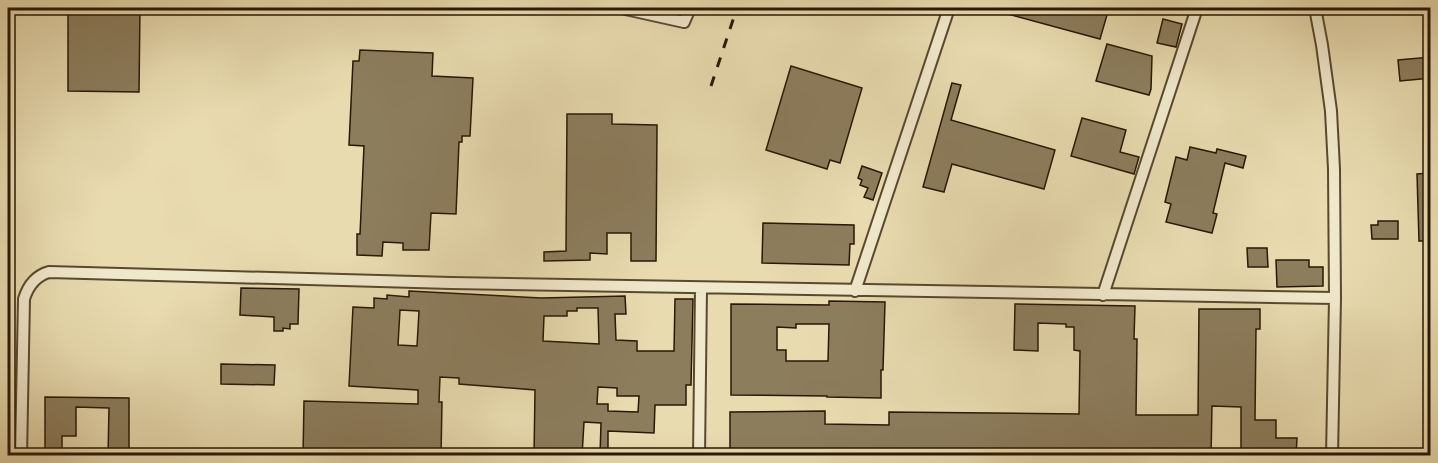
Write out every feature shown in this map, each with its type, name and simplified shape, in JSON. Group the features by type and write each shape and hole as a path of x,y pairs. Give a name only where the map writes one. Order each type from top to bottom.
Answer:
{"street":[{"path":"621,8 684,22 690,8"},
{"path":"855,291 949,8"},
{"path":"1104,295 1197,8"},
{"path":"1315,8 1331,111 1334,169 1335,298 1332,456"},
{"path":"21,456 24,299 33,281 40,274 49,272 451,283 1335,298"},
{"path":"699,456 701,288"}],"building":[{"path":"68,8 140,8 139,92 68,91"},
{"path":"994,8 1109,8 1100,39 993,10"},
{"path":"1163,19 1182,24 1176,47 1157,43"},
{"path":"1107,44 1152,56 1149,95 1096,81"},
{"path":"360,50 433,53 432,76 473,78 470,136 462,136 462,142 459,142 456,214 431,213 429,250 403,250 403,243 383,242 382,256 357,255 364,146 349,145 353,61 359,61"},
{"path":"1431,57 1431,78 1400,81 1398,60"},
{"path":"791,66 862,88 840,163 830,160 827,169 766,150"},
{"path":"952,83 961,85 951,120 1055,150 1044,189 952,164 944,192 923,187"},
{"path":"567,114 612,114 612,124 657,125 656,261 631,261 631,233 607,233 607,254 590,253 590,260 544,261 544,252 566,251"},
{"path":"1082,118 1126,130 1120,152 1139,157 1134,174 1071,156"},
{"path":"1190,147 1216,153 1217,149 1246,156 1243,168 1225,163 1213,213 1217,214 1212,233 1166,222 1171,204 1165,202 1176,157 1187,160"},
{"path":"862,166 882,173 873,200 864,197 868,188 860,185 862,180 858,178"},
{"path":"1431,173 1431,241 1419,241 1417,174"},
{"path":"1378,221 1398,221 1398,239 1372,239 1371,225 1378,225"},
{"path":"763,223 854,225 854,244 850,244 849,265 762,263"},
{"path":"1247,248 1267,248 1268,267 1248,267"},
{"path":"1276,260 1309,260 1309,267 1323,267 1323,286 1277,287"},
{"path":"241,288 299,289 298,324 290,324 290,329 283,328 283,331 274,331 274,317 240,315"},
{"path":"409,291 541,298 625,296 626,314 615,314 616,340 637,341 637,351 674,351 675,299 693,299 691,385 686,385 686,405 655,405 654,433 608,431 608,456 600,456 601,423 584,422 582,456 534,456 535,390 459,384 459,378 440,377 441,456 303,456 304,401 418,404 418,390 349,386 353,307 374,308 374,298 387,299 387,295 409,297","holes":["577,308 598,308 599,344 543,341 544,316 567,316 567,311 577,311","400,310 419,311 417,346 398,345","598,387 617,388 617,396 639,396 638,412 608,411 608,404 597,404"]},
{"path":"829,301 885,302 881,398 731,395 731,304 829,305","holes":["796,324 829,324 828,361 786,361 786,350 777,350 777,327 796,328"]},
{"path":"1015,304 1135,306 1136,415 1198,415 1199,309 1260,309 1260,329 1256,329 1255,420 1276,420 1276,438 1297,438 1296,456 1241,456 1241,407 1212,406 1211,456 810,456 810,452 751,452 743,456 730,456 730,412 825,411 825,424 889,425 889,412 1079,414 1080,351 1074,350 1074,327 1066,327 1066,324 1038,323 1038,351 1014,350"},
{"path":"221,364 275,365 274,385 221,384"},
{"path":"45,397 129,398 129,456 108,456 109,408 76,407 76,436 62,436 62,454 45,454"}],"railway":[{"path":"711,86 737,8"}]}
